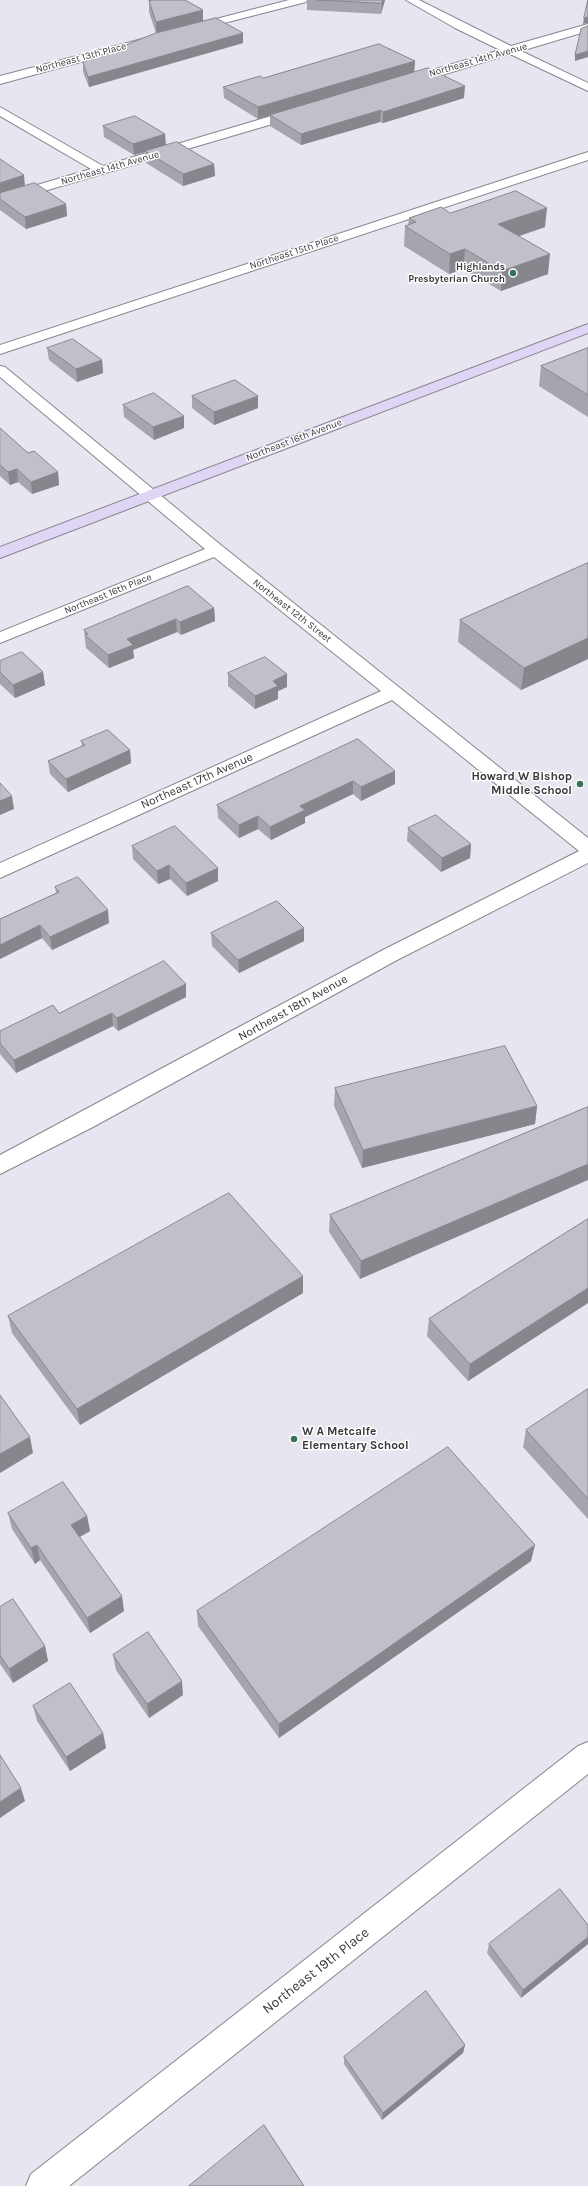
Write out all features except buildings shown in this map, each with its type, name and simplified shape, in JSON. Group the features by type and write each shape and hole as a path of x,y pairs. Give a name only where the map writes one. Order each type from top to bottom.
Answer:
{"street":[{"path":"182,31 302,0"},
{"path":"411,0 459,26 588,87"},
{"name":"Northeast 14th Avenue","path":"397,84 588,27"},
{"name":"Northeast 13th Place","path":"0,80 159,37"},
{"name":"Northeast 14th Avenue","path":"0,200 313,108"},
{"path":"0,111 28,129 101,170"},
{"name":"Northeast 15th Place","path":"0,350 588,156"},
{"name":"Northeast 16th Avenue","path":"0,553 588,328"},
{"name":"Northeast 12th Street","path":"0,370 151,494 216,550 588,848"},
{"name":"Northeast 16th Place","path":"0,638 216,550"},
{"name":"Northeast 17th Avenue","path":"0,871 394,692"},
{"name":"Northeast 18th Avenue","path":"0,1165 92,1117 390,955 588,855"},
{"name":"Northeast 19th Place","path":"43,2186 588,1756"}],"place":[{"name":"Highlands Presbyterian Church","path":"513,273"},
{"name":"Howard W Bishop Middle School","path":"580,784"},
{"name":"W A Metcalfe Elementary School","path":"294,1439"}]}
